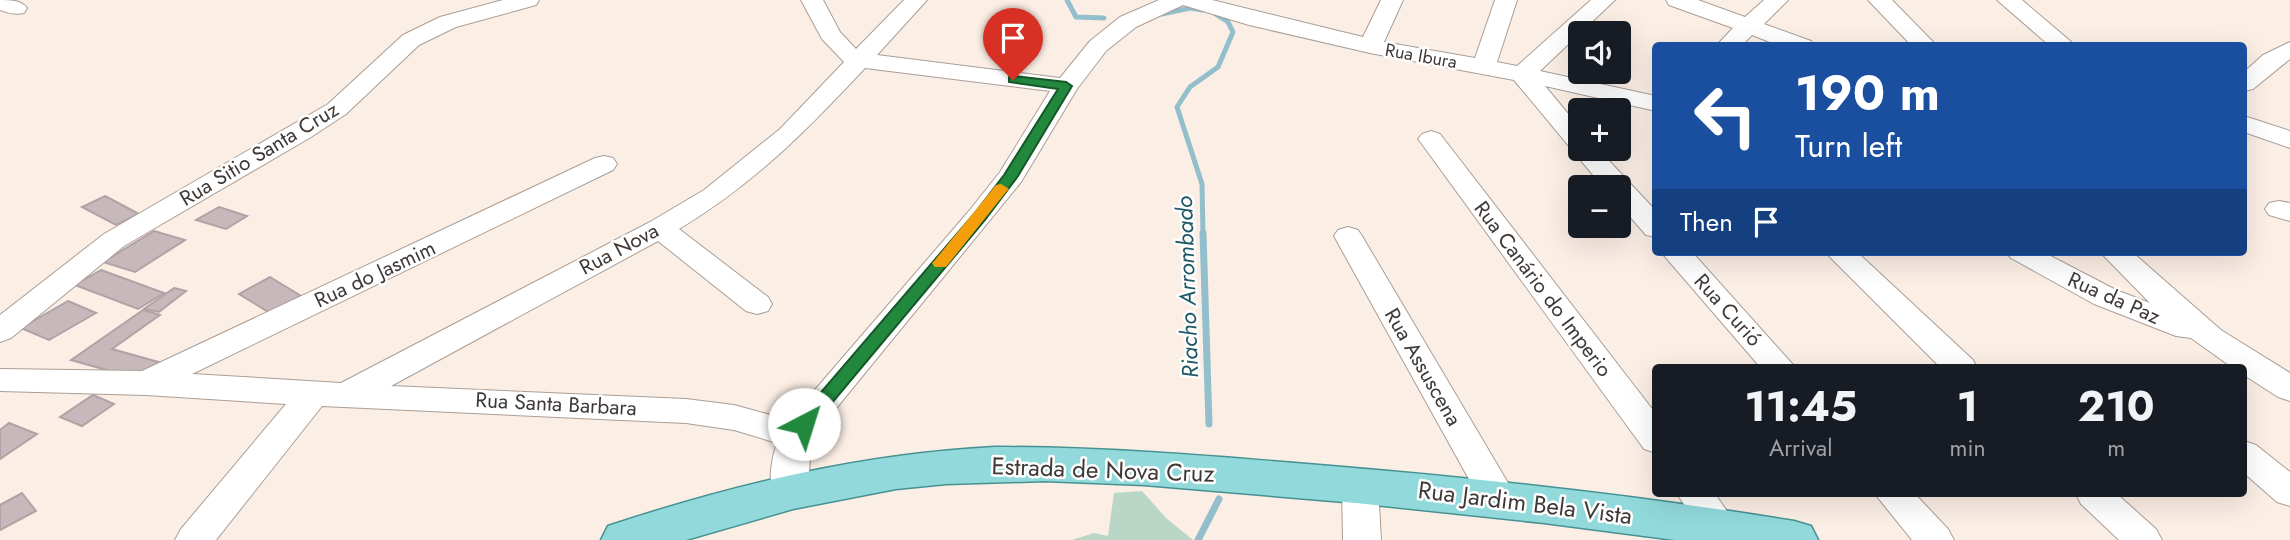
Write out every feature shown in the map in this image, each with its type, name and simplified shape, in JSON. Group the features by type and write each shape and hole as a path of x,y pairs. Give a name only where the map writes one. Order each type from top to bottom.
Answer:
{"main road":[{"name":"Estrada de Nova Cruz","path":"625,540 789,491 895,472 1011,464 1089,464 1254,477"},
{"name":"Rua Jardim Bela Vista","path":"1254,477 1499,498 1707,510 1794,540"}],"street":[{"name":"Rua Sitio Santa Cruz","path":"0,331 114,240 302,132 337,109 411,40 448,22 528,0"},
{"path":"811,0 828,34 840,48 858,60 1066,86"},
{"name":"Rua Nova","path":"348,394 660,228 714,196 748,171 815,108 916,0"},
{"path":"789,491 790,452 795,436 995,197 1026,153 1066,86 1098,46 1119,27 1177,0"},
{"name":"Rua Ibura","path":"1188,0 1256,20 1370,46 1522,74 1652,103"},
{"path":"1370,46 1392,0"},
{"path":"1484,67 1506,0"},
{"path":"1568,130 1522,74 1604,0"},
{"path":"1677,0 1794,42"},
{"path":"1731,42 1777,0"},
{"path":"1879,0 1922,42"},
{"path":"2014,1 2061,42"},
{"path":"2247,82 2284,59"},
{"path":"2247,125 2290,140"},
{"name":"Rua Canário do Imperio","path":"1431,139 1652,435"},
{"path":"1594,161 1607,175"},
{"name":"Rua do Jasmim","path":"146,383 604,164"},
{"path":"1631,202 1652,225"},
{"path":"660,228 757,304"},
{"name":"Rua Assuscena","path":"1348,236 1499,498"},
{"name":"Rua Curió","path":"1680,256 1776,364"},
{"path":"1844,256 1957,364"},
{"name":"Rua da Paz","path":"2028,256 2105,297 2210,338"},
{"path":"2119,256 2158,294 2242,364"},
{"path":"2251,371 2290,389"},
{"name":"Rua Santa Barbara","path":"0,380 146,383 313,394 716,413 753,420 795,436"},
{"path":"194,540 313,394"},
{"path":"2247,456 2290,492"},
{"path":"1360,486 1363,540"},
{"path":"1896,497 1935,540"},
{"path":"2097,497 2143,540"}],"green space":[{"path":"1142,491 1166,518 1193,540 1072,540 1094,533 1108,536 1114,493"}],"building":[{"path":"105,196 139,214 116,225 82,207"},
{"path":"219,207 247,216 226,229 196,220"},
{"path":"154,231 185,240 135,272 103,262"},
{"path":"101,270 164,293 138,309 75,285"},
{"path":"270,277 301,296 270,313 239,294"},
{"path":"174,288 186,291 159,312 144,309"},
{"path":"68,301 96,313 49,340 21,328"},
{"path":"143,310 160,315 112,349 169,365 135,378 71,360"},
{"path":"93,395 114,404 82,426 60,417"},
{"path":"9,423 37,434 0,459 0,430"},
{"path":"22,493 36,511 0,530 0,505"}],"waterway":[{"name":"Riacho Arrombado","path":"1067,0 1076,17 1104,18"},
{"name":"Riacho Arrombado","path":"1162,14 1190,8 1203,10"},
{"name":"Riacho Arrombado","path":"1203,234 1202,184 1177,107 1190,87 1218,67 1233,32 1228,22 1214,13"},
{"name":"Riacho Arrombado","path":"1203,233 1209,424"},
{"name":"Riacho Arrombado","path":"1198,540 1219,499"}],"slow traffic":[{"path":"940,263 1001,189"}],"route":[{"path":"804,424 1011,176 1066,86 1013,80"}]}
